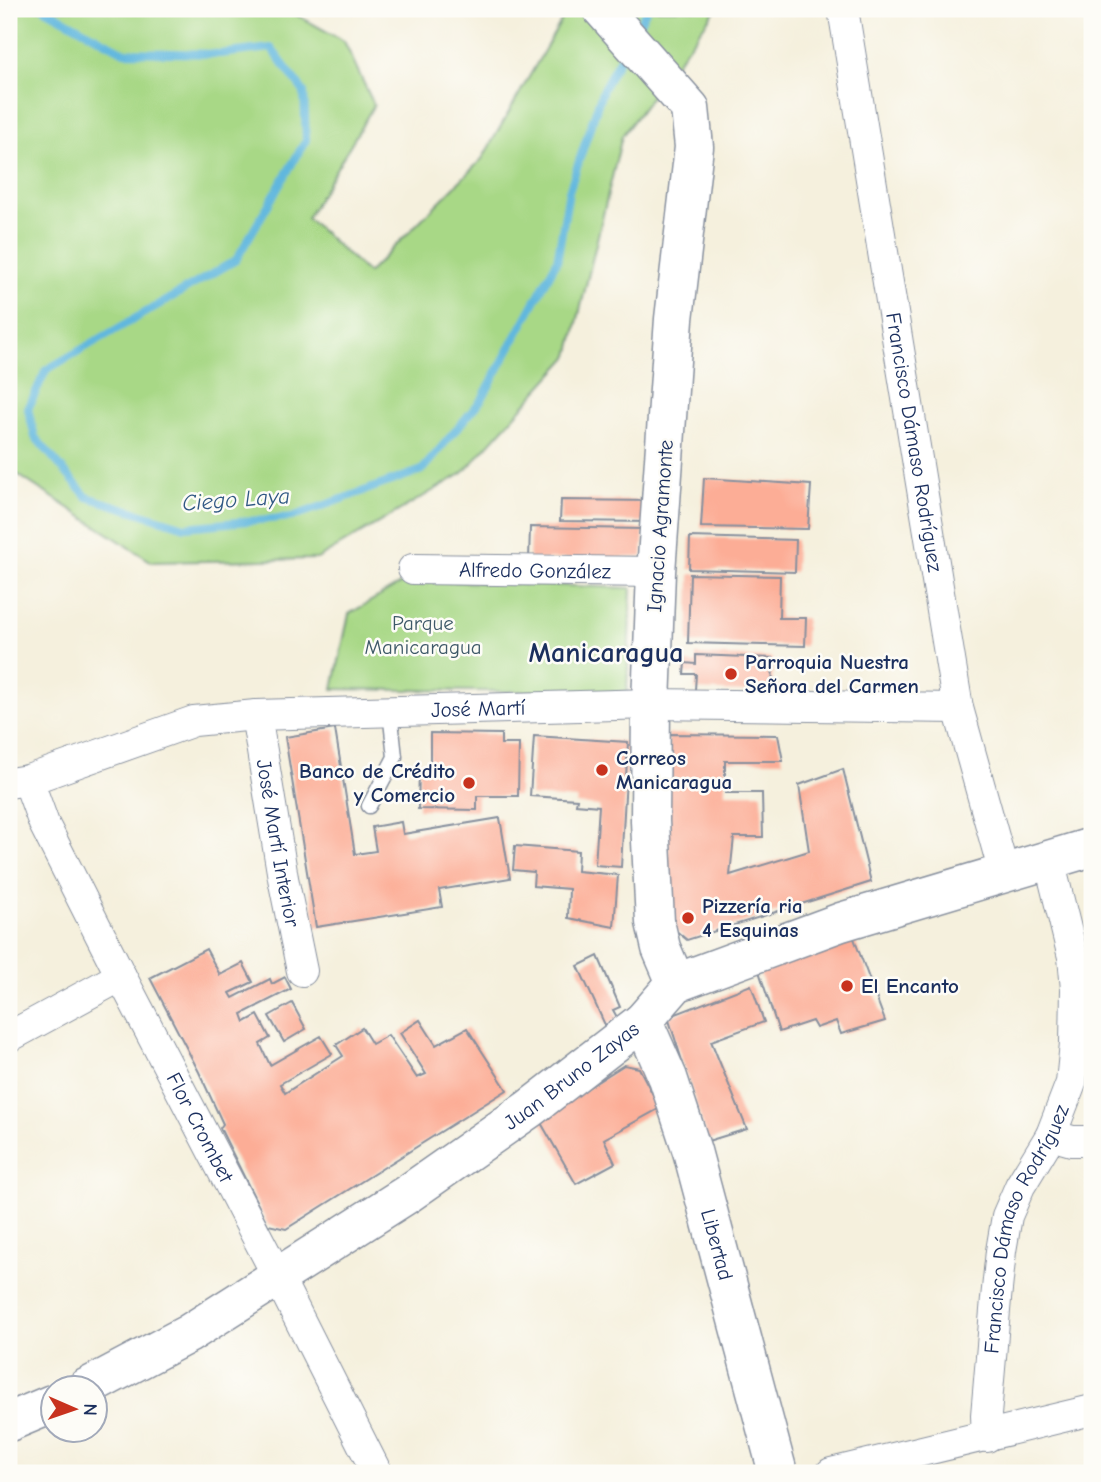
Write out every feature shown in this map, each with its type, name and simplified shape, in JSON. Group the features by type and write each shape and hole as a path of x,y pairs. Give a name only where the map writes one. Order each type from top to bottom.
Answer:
{"main road":[{"name":"Ignacio Agramonte","path":"602,9 690,108 694,147 674,319 656,572 651,704 650,821 655,922 661,948 676,984"},
{"name":"Juan Bruno Zayas","path":"108,1376 188,1334 453,1163 529,1109 643,1021 676,984 841,922 1092,848"},
{"name":"Libertad","path":"643,1021 668,1078 692,1151 778,1473"},
{"path":"9,1422 38,1410"}],"street":[{"name":"Francisco Dámaso Rodríguez","path":"843,9 958,708 1003,873"},
{"name":"Alfredo González","path":"413,569 656,572"},
{"name":"José Martí","path":"19,782 194,721 256,715 651,704 958,708"},
{"name":"José Martí Interior","path":"256,715 282,877 302,971"},
{"name":"Flor Crombet","path":"19,782 44,824 377,1473"},
{"name":"Francisco Dámaso Rodríguez","path":"987,1437 986,1415 996,1298 1007,1216 1020,1186 1051,1135 1071,1083 1076,989 1073,957 1049,860"},
{"path":"9,1037 121,976"},
{"path":"1051,1135 1072,1141 1092,1141"},
{"path":"831,1473 1092,1410"}],"lane":[{"path":"369,806 395,757 390,711"}],"green space":[{"path":"9,9 286,9 344,41 374,105 307,218 368,273 482,159 568,9 716,9 622,136 569,356 463,473 317,559 152,562 9,469"},
{"name":"Parque Manicaragua","path":"407,580 631,588 627,693 333,689 349,614"}],"building":[{"path":"704,478 811,485 808,529 701,527"},
{"path":"561,500 653,501 653,522 560,521"},
{"path":"530,527 644,529 642,557 529,560"},
{"path":"690,537 796,540 795,572 689,569"},
{"path":"690,574 780,576 779,618 806,618 805,646 688,643"},
{"name":"Parroquia Nuestra Señora del Carmen","path":"696,655 773,658 772,693 695,690 696,674 684,674 685,663 696,664"},
{"path":"335,729 355,854 376,851 372,827 401,822 403,834 500,818 510,878 439,890 442,907 316,927 285,737"},
{"name":"Banco de Crédito y Comercio","path":"430,733 501,734 501,744 519,744 518,796 477,796 477,810 418,809 419,770 430,770"},
{"path":"668,734 778,735 783,761 725,761 725,793 762,793 763,837 734,837 730,875 809,851 799,785 843,769 871,882 687,940 668,924"},
{"path":"534,736 628,742 621,867 595,865 599,806 576,804 577,799 530,796"},
{"path":"515,846 578,851 577,871 618,875 614,927 568,918 569,889 533,886 534,872 513,870"},
{"path":"852,933 885,1021 841,1034 836,1021 816,1028 812,1021 779,1032 759,971"},
{"path":"206,949 220,975 243,963 253,982 230,993 233,998 270,979 272,984 285,977 291,989 242,1014 245,1022 258,1015 270,1038 260,1044 270,1065 321,1036 332,1054 280,1084 285,1093 343,1056 336,1045 362,1028 372,1044 388,1035 417,1078 426,1074 400,1033 420,1020 436,1045 467,1028 507,1090 286,1229 268,1225 220,1128 223,1124 199,1072 150,978"},
{"path":"598,956 620,1007 613,1010 618,1019 605,1025 578,966"},
{"path":"751,985 764,1022 711,1041 747,1129 708,1141 668,1017"},
{"path":"292,1003 306,1029 284,1042 269,1016"},
{"path":"624,1065 639,1068 660,1108 604,1139 615,1163 576,1184 540,1121"}],"waterway":[{"name":"Ciego Laya","path":"45,9 124,52 220,54 271,48 304,92 306,140 236,260 46,370 28,409 35,437 87,497 185,527 292,517 422,470 482,399 557,261 569,191 603,89 625,49"},
{"name":"Ciego Laya","path":"635,31 647,9"}],"place":[{"name":"Parroquia Nuestra Señora del Carmen","path":"731,674"},
{"name":"Correos Manicaragua","path":"602,770"},
{"name":"Banco de Crédito y Comercio","path":"469,783"},
{"name":"Pizzería ria 4 Esquinas","path":"688,918"},
{"name":"El Encanto","path":"847,986"}],"district":[{"name":"Manicaragua","path":"606,652"}]}
